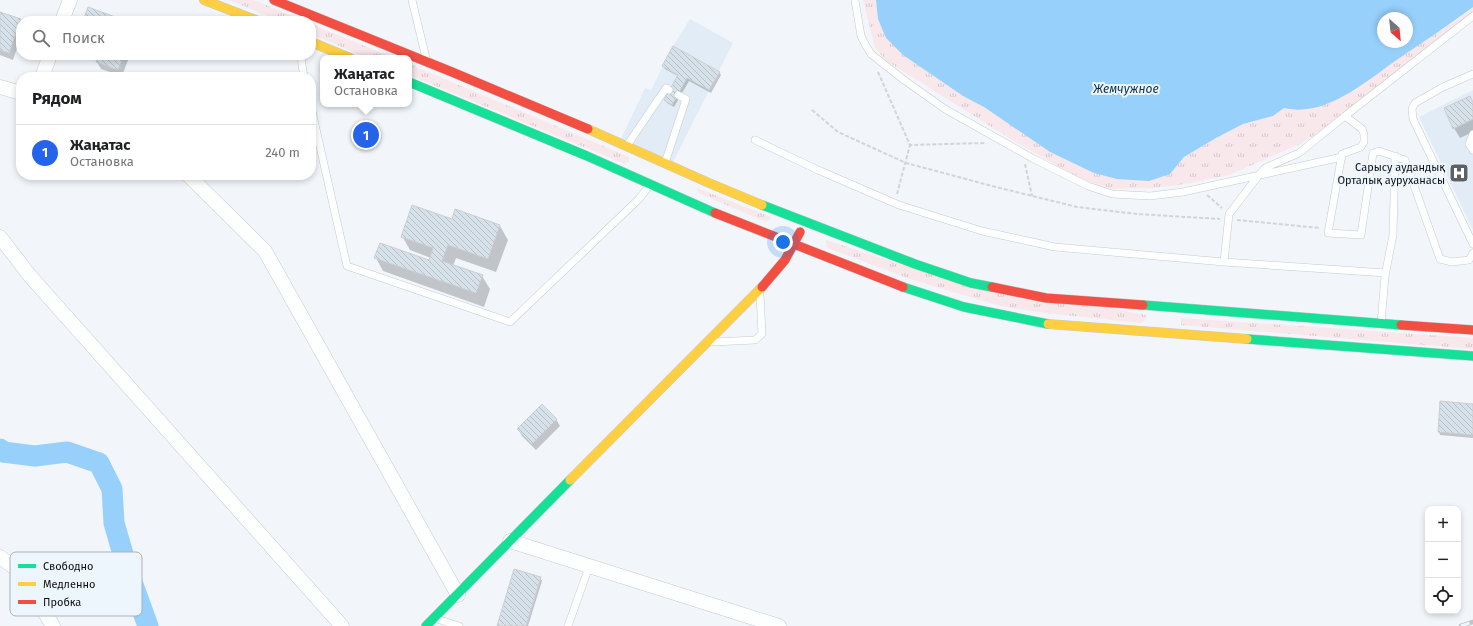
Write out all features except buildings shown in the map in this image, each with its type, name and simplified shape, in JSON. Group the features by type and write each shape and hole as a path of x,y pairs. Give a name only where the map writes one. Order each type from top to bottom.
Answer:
{"main road":[{"path":"204,0 245,16"},
{"path":"274,0 314,16"},
{"path":"316,17 411,55"},
{"path":"316,44 343,55"},
{"path":"412,55 627,146 661,164 915,264 971,283 1046,298 1164,311 1380,323 1473,330"},
{"path":"412,83 651,182 699,206 906,288 964,307 1042,323 1163,330 1473,356"},
{"path":"426,626 760,289 785,260 805,221"}],"street":[{"path":"64,16 70,0"},
{"path":"44,72 48,60"},
{"path":"0,88 16,92"},
{"path":"193,180 265,251 458,595"},
{"path":"0,237 30,276 342,626"},
{"path":"510,541 779,626"},
{"path":"0,557 10,564"},
{"path":"47,616 53,626"}],"lane":[{"path":"412,0 426,61"},
{"path":"855,0 861,36 871,54 904,80 940,105 1022,152 1088,186 1112,194 1150,196 1183,192 1342,157"},
{"path":"1224,262 1228,217 1265,168 1299,152 1473,16"},
{"path":"302,60 303,72"},
{"path":"1473,74 1443,87 1415,103 1412,109 1413,119 1473,244"},
{"path":"627,146 666,88 669,90"},
{"path":"661,164 686,99 678,95"},
{"path":"1345,116 1362,129 1364,134 1364,142 1361,147 1342,154 1328,233 1360,235 1373,153 1379,151 1405,160 1440,259 1452,262 1469,260 1473,253"},
{"path":"316,129 347,266 510,322 639,199 651,182"},
{"path":"1473,134 1469,144 1473,150"},
{"path":"755,140 818,170 894,203 982,231 1055,247 1224,262 1386,273"},
{"path":"1380,323 1386,273 1393,235 1395,156"},
{"path":"708,342 755,340 762,334 760,289"},
{"path":"568,626 589,567"},
{"path":"434,618 459,626"}],"path":[{"path":"869,50 910,145 894,203"},
{"path":"812,110 838,132 906,163 1032,196 1085,208 1137,214 1228,217 1329,228"},
{"path":"910,145 1006,143"},
{"path":"1022,152 1032,196"},
{"path":"1199,188 1228,217"}],"shaded area":[{"path":"690,19 733,43 671,166 619,143 645,88 651,90 673,46"},
{"name":"Сарысу аудандық Орталық ауруханасы","path":"1473,90 1473,230 1419,117"}],"green space":[{"path":"229,0 254,0 293,16 268,16"},
{"path":"863,0 876,0 878,19 903,55 963,96 984,107 1050,152 1094,173 1170,174 1184,157 1243,124 1273,116 1284,108 1293,110 1354,91 1397,59 1451,24 1473,7 1473,16 1345,116 1300,144 1229,175 1185,184 1152,188 1112,189 1081,179 1014,141 885,60 875,47"},
{"path":"316,26 387,55 361,55 316,36"},
{"path":"412,65 629,157 629,161 625,164 412,76"},
{"path":"697,188 771,217 771,219 766,222 699,193"},
{"path":"826,240 915,269 1146,315 1146,320 1140,323 1045,313 1000,306 913,280 828,248 826,246"},
{"path":"1181,318 1473,338 1473,349 1181,325"}],"water":[{"name":"Жемчужное","path":"876,0 1473,0 1473,7 1345,96 1315,108 1300,110 1284,108 1273,116 1243,124 1184,157 1170,174 1149,181 1117,179 1094,173 1050,152 984,107 963,96 903,55 886,38 878,19"}],"waterway":[{"path":"0,449 3,452 35,456 67,452 99,463 112,489 114,523 122,552"},
{"path":"142,609 148,626"}],"railway":[{"path":"1461,626 1473,622"}],"traffic: fast":[{"path":"412,83 587,156 715,213"},
{"path":"762,205 915,264 971,283 992,287"},
{"path":"903,287 964,307 1048,324"},
{"path":"1143,305 1401,325"},
{"path":"1247,339 1473,356"},
{"path":"426,626 570,480"}],"traffic: slow":[{"path":"204,0 245,16"},
{"path":"316,44 343,55"},
{"path":"588,129 762,205"},
{"path":"570,480 762,287"},
{"path":"1048,324 1247,339"}],"traffic: jam":[{"path":"274,0 314,16"},
{"path":"316,17 410,55"},
{"path":"412,56 588,129"},
{"path":"715,213 903,287"},
{"path":"762,287 785,260 800,232"},
{"path":"992,287 1046,298 1143,305"},
{"path":"1401,325 1473,330"}],"place":[{"name":"Жаңатас","path":"366,135"},
{"name":"Сарысу аудандық Орталық ауруханасы","path":"1459,173"}]}
